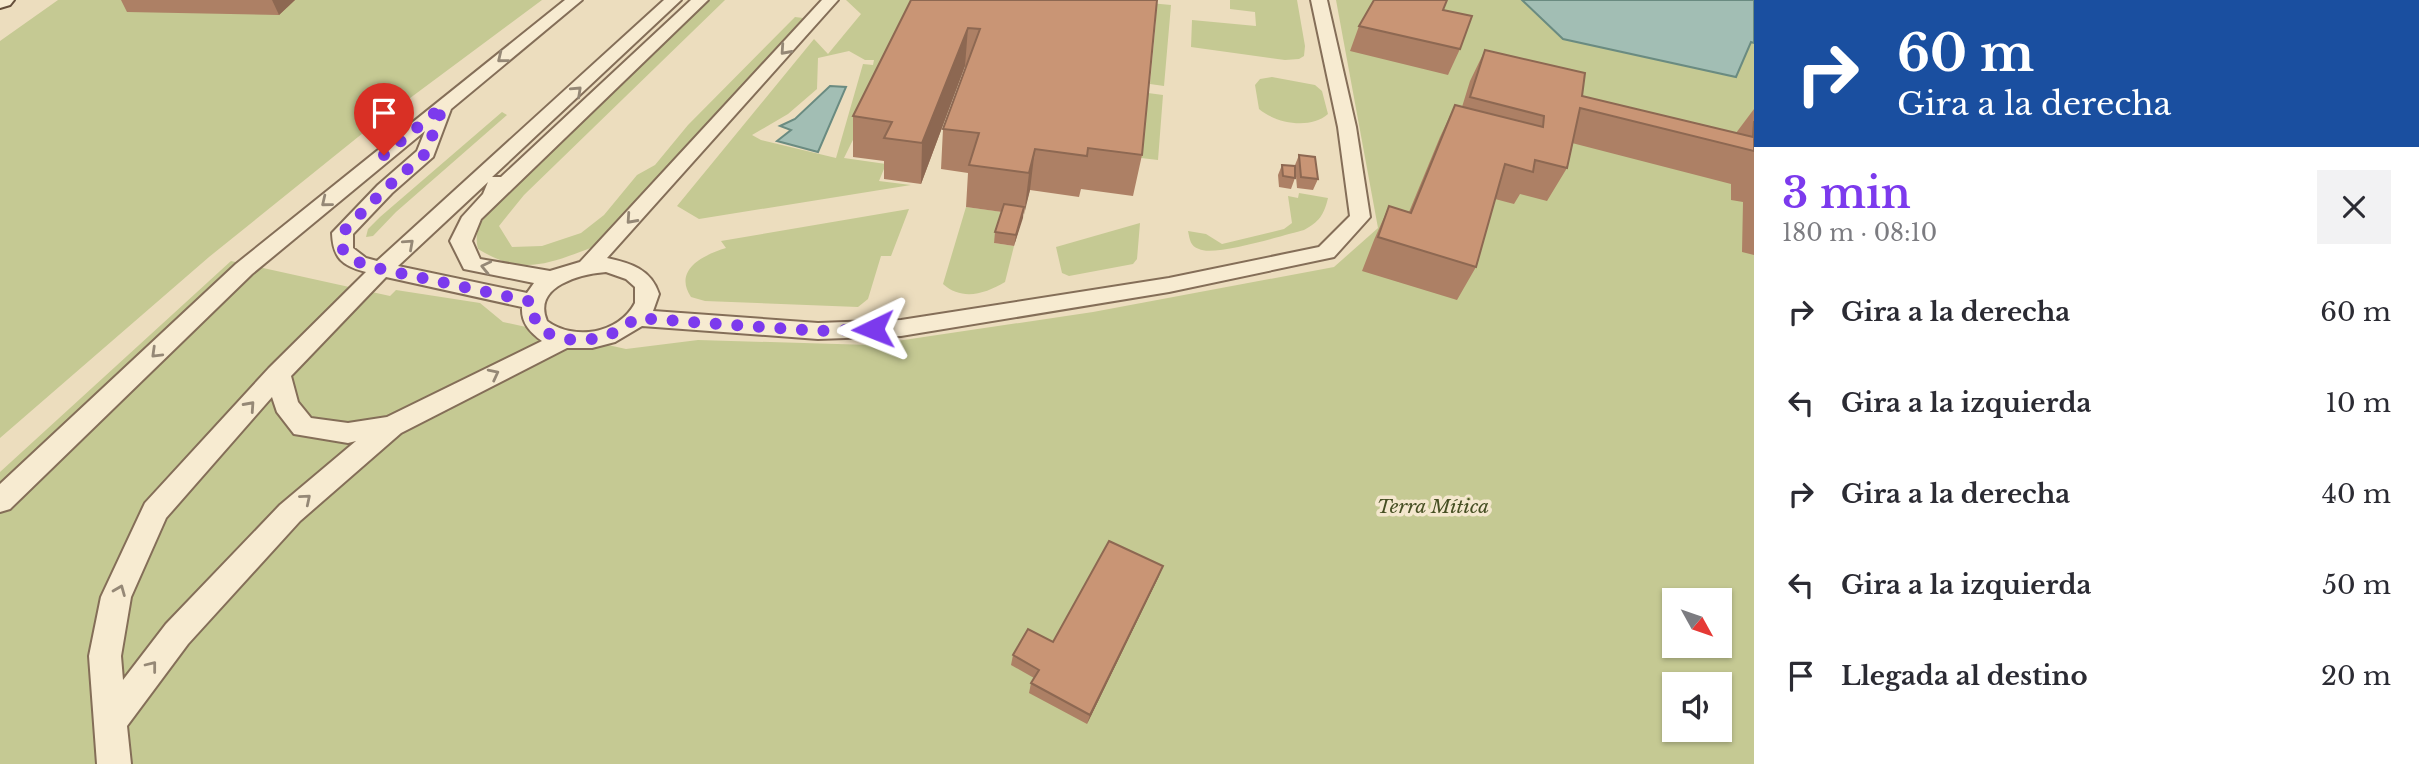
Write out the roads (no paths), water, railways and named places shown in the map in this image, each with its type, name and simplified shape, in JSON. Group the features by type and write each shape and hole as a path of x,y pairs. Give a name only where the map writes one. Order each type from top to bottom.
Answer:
{"lane":[{"path":"0,501 244,269 574,0"},
{"path":"114,764 105,656 116,597 155,511 278,374 381,269 632,40 675,11 700,0"},
{"path":"588,266 831,0"},
{"path":"636,318 818,331 901,328 1169,285 1326,252 1360,217 1347,127 1336,87 1319,0"},
{"path":"553,279 472,264 461,241 472,217 492,195 675,11"},
{"path":"443,106 426,153 385,189 342,233 343,250 358,262 381,269 533,302"},
{"path":"492,195 506,156"},
{"path":"588,266 623,268 636,274 645,283 648,294 645,306 636,318 622,329 584,340 565,339 549,334 537,326 532,314 533,302 541,289 553,279 588,266"},
{"path":"111,720 177,634 290,513 393,426 565,339"},
{"path":"278,374 286,405 303,427 348,433 393,426"}],"water":[{"path":"1522,0 1754,0 1754,43 1751,42 1736,77 1563,39"},
{"path":"830,86 846,87 818,152 777,141 791,130 780,126 795,119"}],"park label":[{"name":"Terra Mítica","path":"1433,506"}]}
